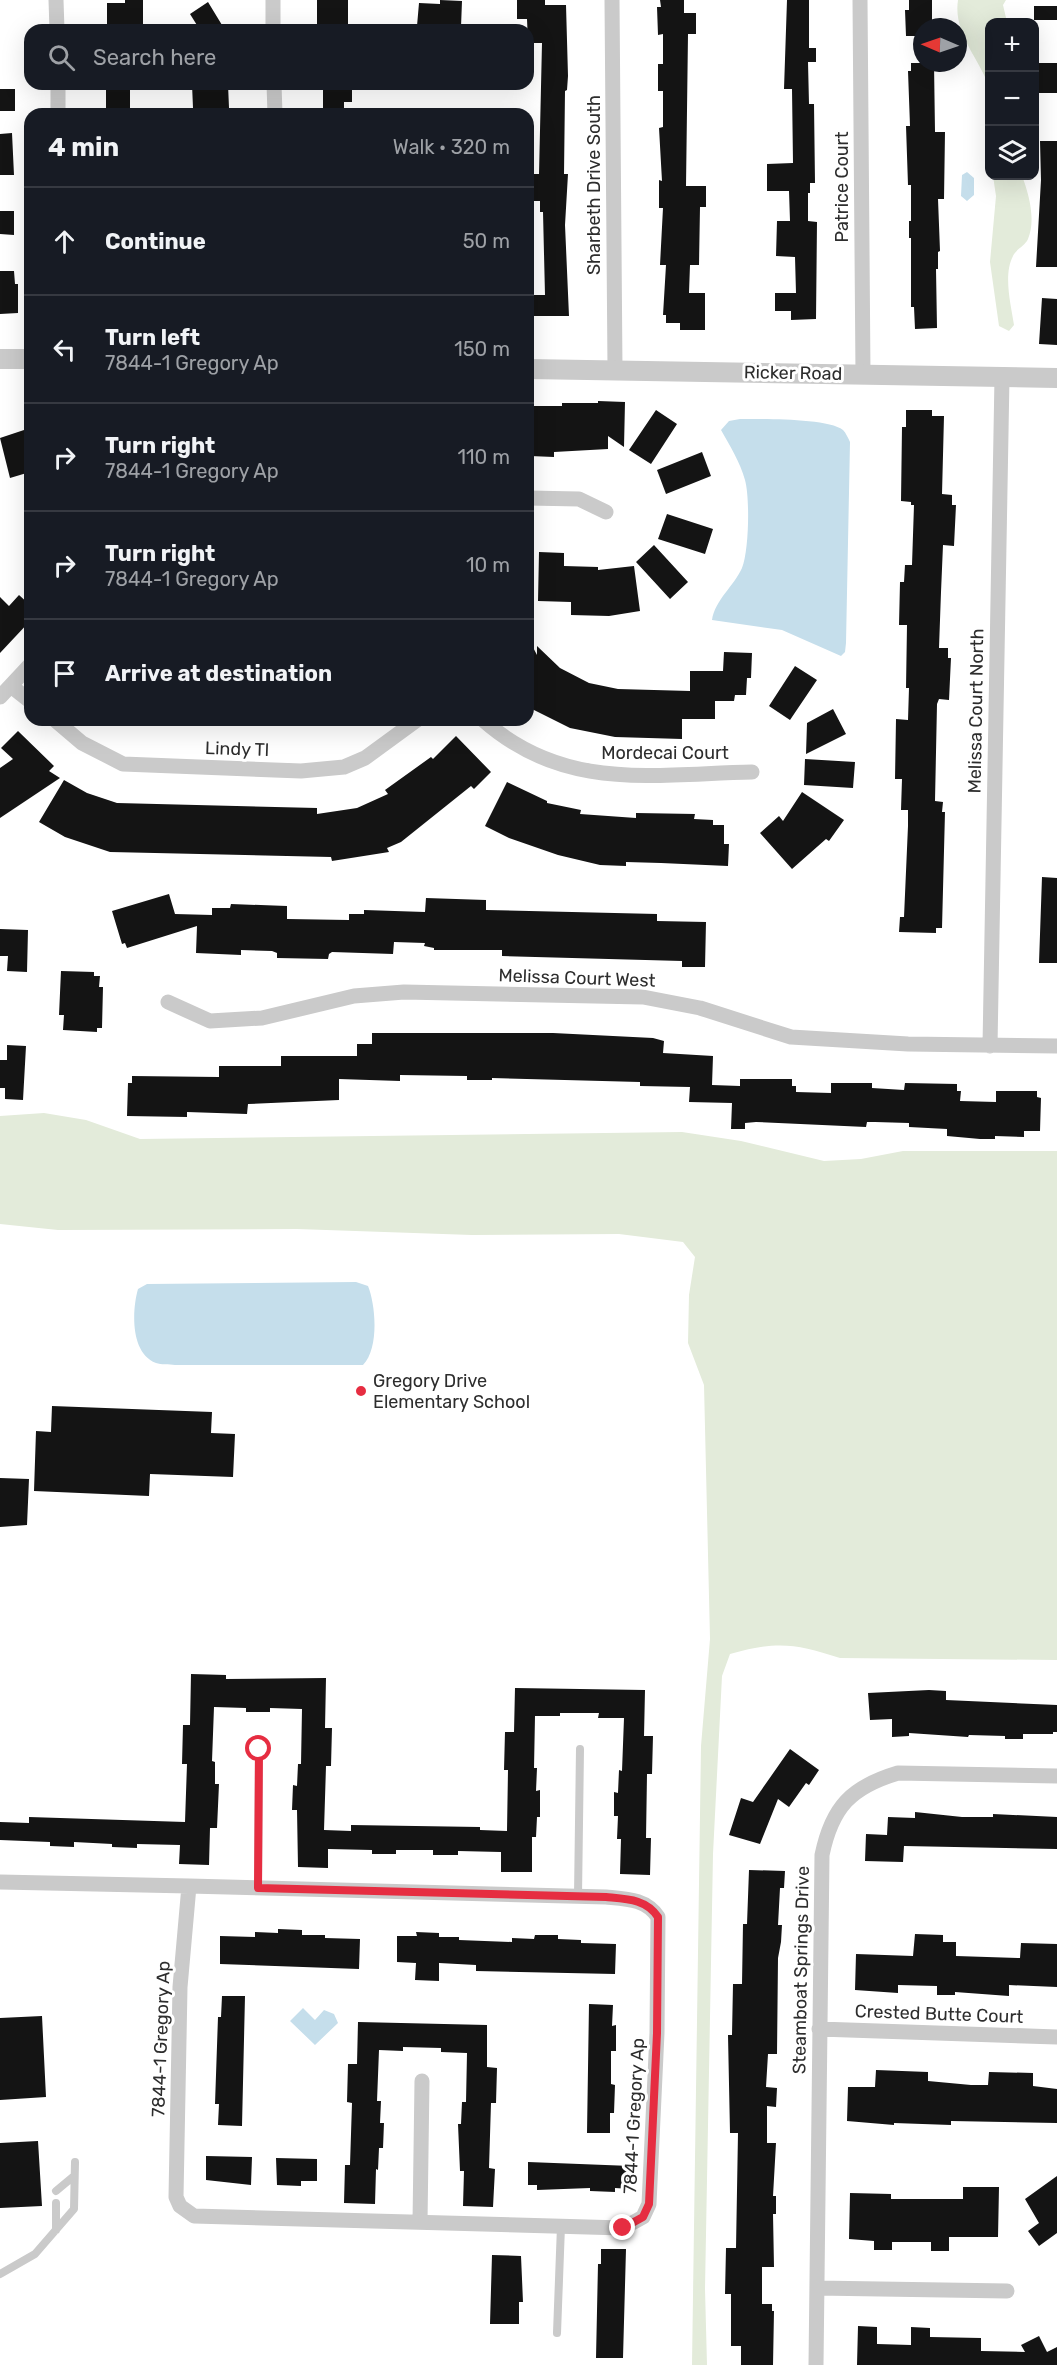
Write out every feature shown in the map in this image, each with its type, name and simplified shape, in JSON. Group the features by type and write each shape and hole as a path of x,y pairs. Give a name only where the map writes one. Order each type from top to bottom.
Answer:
{"street":[{"path":"56,0 57,24"},
{"path":"273,0 273,24"},
{"name":"Sharbeth Drive South","path":"612,0 615,369"},
{"name":"Patrice Court","path":"860,0 863,374"},
{"path":"58,90 58,108"},
{"path":"274,90 275,108"},
{"path":"0,359 24,359"},
{"name":"Ricker Road","path":"534,369 1057,378"},
{"name":"Melissa Court North","path":"990,1046 1002,376"},
{"path":"534,498 579,499 606,512"},
{"path":"24,672 6,692 24,698"},
{"name":"Lindy Tl","path":"62,726 82,742 123,764 301,771 344,767 365,758 409,726"},
{"name":"Mordecai Court","path":"492,726 533,754 569,768 605,775 752,772"},
{"name":"Melissa Court West","path":"168,1002 210,1021 262,1018 354,996 404,992 643,997 700,1008 791,1037 1057,1047"},
{"name":"Steamboat Springs Drive","path":"816,2365 822,1855 827,1830 840,1808 855,1790 874,1780 898,1773 1057,1776"},
{"name":"7844-1 Gregory Ap","path":"0,1882 189,1886 578,1896 635,1900 651,1907 658,1917 657,2033 650,2192 649,2204 643,2217 623,2228 194,2216 180,2206 176,2197 180,1987 189,1886"},
{"name":"Crested Butte Court","path":"819,2029 1057,2037"},
{"path":"420,2222 422,2081"},
{"path":"817,2288 1007,2291"}],"lane":[{"path":"258,1888 259,1749"},
{"path":"578,1896 580,1749"},
{"path":"0,2274 35,2254 74,2209 75,2162"},
{"path":"56,2191 74,2176"},
{"path":"56,2203 56,2230"},
{"path":"557,2333 561,2226"}],"green space":[{"path":"958,0 1006,0 1003,5 1006,18 985,18 985,77 967,42 967,18 958,18"},
{"path":"994,180 1023,180 1031,207 1028,239 1014,254 1010,264 1009,290 1014,325 1009,331 999,326 990,262 996,196"},
{"path":"44,1113 86,1120 140,1139 682,1132 741,1141 824,1161 861,1159 903,1151 1057,1151 1057,1660 840,1658 810,1649 773,1646 730,1654 722,1676 713,1854 705,2289 707,2365 692,2365 701,1746 710,1639 704,1385 688,1343 689,1295 695,1257 683,1242 619,1234 472,1235 297,1229 58,1230 0,1224 0,1116"}],"water":[{"path":"967,172 974,178 974,195 967,201 961,196 962,175"},
{"path":"740,419 824,423 843,430 850,442 846,643 845,652 841,656 782,630 712,620 717,606 742,568 746,550 747,488 738,460 721,430 729,421"},
{"path":"356,1282 368,1286 374,1316 372,1349 363,1365 160,1364 148,1358 137,1341 134,1319 136,1298 138,1289 147,1284"},
{"path":"303,2008 315,2020 324,2010 334,2014 338,2023 315,2045 290,2021"}],"building":[{"path":"125,0 143,0 143,24 107,24 107,3 125,3"},
{"path":"317,0 348,0 348,24 317,24"},
{"path":"440,0 462,1 461,24 417,24 419,3 440,4"},
{"path":"517,0 545,0 545,5 566,5 568,76 565,91 564,174 568,174 565,225 569,316 534,316 534,295 545,295 543,212 540,212 540,201 534,201 534,174 539,174 542,43 534,43 534,24 527,24 527,19 517,19"},
{"path":"660,0 684,0 684,13 696,13 696,34 688,34 686,186 706,186 706,207 700,207 699,265 690,265 689,293 705,293 705,330 680,330 680,323 666,323 666,315 663,315 666,265 660,265 663,208 659,208 659,180 662,181 659,128 663,127 663,91 658,91 658,64 663,64 663,34 658,35 657,7 661,7"},
{"path":"787,0 809,0 809,48 816,48 816,62 808,62 809,104 814,104 815,183 810,183 810,193 808,193 808,221 817,222 816,319 791,320 791,311 775,311 775,293 796,293 795,257 776,256 777,221 790,221 789,191 767,191 767,164 793,163 792,89 784,89"},
{"path":"909,0 932,0 932,18 913,18 913,36 906,36 905,10 909,10"},
{"path":"208,2 221,24 196,24 190,14"},
{"path":"1034,6 1057,6 1057,20 1034,18"},
{"path":"911,63 913,63 913,72 934,72 935,132 945,132 944,199 938,199 940,251 938,252 938,269 936,269 937,328 915,329 914,307 911,307 909,221 911,221 911,185 908,185 906,126 910,126 908,71 911,71"},
{"path":"1039,63 1057,63 1057,93 1039,93"},
{"path":"0,89 15,89 15,111 0,111"},
{"path":"106,90 130,90 130,108 106,108"},
{"path":"192,90 228,90 229,108 193,108"},
{"path":"323,90 352,90 352,102 344,102 344,108 323,108"},
{"path":"12,133 14,175 0,175 0,134"},
{"path":"1040,141 1057,141 1057,267 1036,267 1041,180"},
{"path":"0,211 14,211 14,235 0,234"},
{"path":"0,271 14,271 15,284 18,284 18,313 0,314"},
{"path":"1042,298 1057,299 1057,345 1039,344"},
{"path":"598,401 625,402 624,447 608,436 608,449 554,452 554,457 534,456 534,406 598,403"},
{"path":"656,410 677,424 651,464 629,450"},
{"path":"906,410 932,410 932,416 944,416 942,494 952,495 952,505 956,505 954,546 943,545 939,648 948,648 948,658 951,658 949,700 939,699 937,704 935,801 943,802 942,812 945,812 942,928 936,928 936,933 899,932 900,917 904,917 908,810 901,810 902,779 895,779 896,719 908,720 909,688 906,688 907,625 899,625 900,582 904,582 905,565 912,565 914,505 911,505 911,502 901,501 902,427 906,427"},
{"path":"24,430 24,474 10,478 0,438"},
{"path":"702,452 711,476 666,494 657,470"},
{"path":"667,514 713,529 705,554 658,539"},
{"path":"654,545 688,582 670,599 636,562"},
{"path":"539,552 564,553 564,566 598,567 598,570 634,566 640,611 609,616 571,615 571,602 538,601"},
{"path":"19,595 24,600 24,627 0,653 0,597 9,606"},
{"path":"537,646 560,668 589,683 618,689 690,691 690,671 723,671 724,652 752,653 751,678 747,678 746,695 735,695 734,701 715,701 715,719 682,719 682,739 615,737 570,728 534,710 534,649 537,655"},
{"path":"795,666 817,680 790,720 769,706"},
{"path":"833,709 846,734 806,754 807,723"},
{"path":"18,731 54,766 49,771 60,778 0,818 0,768 13,759 1,748"},
{"path":"456,736 491,772 474,789 471,786 401,842 387,848 389,852 332,861 331,857 110,852 65,837 39,822 64,780 87,793 117,803 317,808 317,814 357,808 388,794 385,790 431,757 433,759"},
{"path":"805,759 855,762 853,788 804,785"},
{"path":"507,782 547,803 581,810 580,814 636,818 636,813 695,814 694,819 713,820 713,825 724,825 724,844 729,844 728,866 626,862 626,866 600,865 558,855 509,838 485,826"},
{"path":"802,792 844,820 829,841 826,839 792,869 760,833 779,816 783,821"},
{"path":"1042,877 1057,878 1057,963 1039,963"},
{"path":"169,894 175,914 212,915 212,908 230,908 231,904 287,906 287,919 349,920 349,914 364,914 364,910 425,912 426,898 486,900 486,910 657,914 657,921 706,922 705,967 682,967 682,961 502,956 502,950 434,950 434,948 424,946 425,943 394,942 393,954 332,952 328,959 277,958 277,953 272,951 241,950 241,955 196,953 197,926 127,948 125,943 122,944 112,911"},
{"path":"0,929 28,930 27,972 7,971 8,956 0,956"},
{"path":"61,971 94,972 94,976 100,976 99,987 103,987 102,1028 97,1028 97,1032 63,1030 64,1015 59,1015"},
{"path":"372,1033 553,1033 653,1038 664,1041 663,1053 713,1056 712,1085 740,1086 740,1079 792,1079 792,1086 796,1086 796,1092 831,1093 831,1083 872,1083 872,1088 904,1090 905,1083 957,1084 957,1091 961,1091 960,1101 996,1102 996,1091 1037,1091 1037,1097 1041,1098 1040,1131 1024,1131 1024,1137 995,1136 995,1139 980,1139 947,1136 947,1129 909,1127 909,1123 867,1122 866,1127 756,1122 745,1123 745,1129 731,1129 732,1103 689,1102 690,1087 640,1086 640,1082 492,1078 492,1080 467,1080 467,1076 400,1075 400,1081 339,1079 339,1100 248,1104 247,1114 187,1112 187,1117 127,1116 128,1083 132,1083 132,1076 219,1077 219,1066 281,1066 281,1056 357,1056 357,1044 372,1044"},
{"path":"7,1045 26,1046 23,1100 5,1099 5,1088 0,1088 0,1060 7,1060"},
{"path":"52,1406 212,1412 211,1433 235,1434 233,1477 150,1474 149,1496 34,1491 36,1431 51,1432"},
{"path":"0,1478 29,1479 27,1525 0,1527"},
{"path":"191,1674 226,1675 226,1679 326,1678 325,1728 332,1728 331,1766 326,1766 324,1830 351,1831 351,1825 480,1827 480,1830 507,1831 508,1770 504,1770 505,1732 514,1732 515,1688 645,1690 644,1736 653,1736 652,1774 647,1774 646,1838 651,1838 650,1875 620,1874 621,1839 617,1839 618,1816 614,1816 614,1792 618,1793 619,1770 622,1771 624,1718 598,1718 599,1713 560,1713 560,1716 535,1716 534,1768 537,1768 536,1791 540,1790 540,1817 537,1817 536,1837 532,1837 532,1872 501,1872 501,1852 458,1851 458,1855 433,1855 433,1850 396,1850 396,1854 372,1854 372,1850 328,1849 328,1868 298,1867 297,1810 292,1810 293,1785 297,1786 298,1764 301,1764 302,1709 270,1708 270,1712 246,1712 246,1708 214,1707 212,1761 215,1762 215,1784 219,1784 217,1828 210,1828 209,1865 179,1864 180,1845 137,1844 137,1848 74,1842 74,1847 50,1846 50,1842 0,1840 0,1822 29,1823 29,1817 185,1822 187,1764 182,1764 183,1725 190,1725"},
{"path":"946,1691 946,1700 1057,1705 1057,1732 1023,1734 1023,1739 1005,1739 1005,1736 969,1735 968,1737 909,1733 909,1736 892,1737 892,1719 870,1720 868,1693"},
{"path":"790,1749 819,1770 809,1785 806,1783 789,1807 778,1799 760,1844 729,1835 741,1798 753,1802"},
{"path":"915,1812 962,1817 993,1817 993,1814 1057,1817 1057,1849 904,1846 903,1862 865,1861 866,1834 887,1835 888,1817 915,1818"},
{"path":"749,1870 785,1871 784,1888 780,1888 778,1925 782,1925 778,1958 777,2054 768,2054 766,2087 777,2088 776,2107 767,2106 767,2143 776,2143 773,2196 776,2196 776,2214 773,2214 774,2267 762,2267 762,2304 772,2304 772,2311 774,2311 773,2365 741,2365 741,2346 731,2346 731,2294 725,2294 726,2248 736,2248 738,2133 730,2133 728,2035 732,2035 733,1984 742,1984 743,1924 747,1924"},
{"path":"278,1929 302,1930 302,1935 325,1935 325,1938 360,1939 359,1969 220,1964 220,1936 255,1937 255,1932 278,1933"},
{"path":"416,1932 439,1933 439,1937 459,1937 459,1940 512,1942 512,1938 534,1939 535,1935 558,1935 558,1939 581,1940 581,1943 616,1944 615,1974 476,1971 476,1965 439,1963 439,1981 415,1980 416,1963 397,1962 397,1936 417,1936"},
{"path":"915,1934 943,1935 943,1942 956,1942 956,1956 1020,1958 1021,1943 1057,1944 1057,1987 1009,1985 1009,1996 955,1992 955,1995 937,1995 937,1986 898,1985 898,1993 855,1990 856,1954 913,1956"},
{"path":"222,1996 245,1996 242,2126 218,2125 219,2104 215,2104 218,2017 221,2017"},
{"path":"589,2004 613,2005 612,2026 616,2025 616,2051 611,2051 611,2084 615,2085 614,2113 610,2113 610,2133 587,2133"},
{"path":"42,2016 46,2097 0,2100 0,2018"},
{"path":"358,2022 487,2025 487,2067 497,2068 496,2103 491,2103 489,2168 495,2169 493,2207 463,2206 464,2171 460,2171 458,2124 461,2124 462,2102 466,2102 467,2053 441,2052 441,2048 403,2047 403,2051 379,2050 377,2101 381,2101 380,2123 384,2123 383,2148 379,2148 378,2170 376,2169 375,2204 344,2203 345,2165 350,2165 352,2103 347,2102 348,2064 357,2064"},
{"path":"876,2070 928,2072 928,2081 971,2085 988,2085 989,2072 1033,2073 1033,2086 1057,2089 1057,2123 951,2121 951,2125 894,2123 894,2125 847,2121 848,2087 875,2087"},
{"path":"38,2141 42,2206 0,2208 0,2143"},
{"path":"206,2156 252,2157 251,2185 206,2180"},
{"path":"276,2158 317,2159 317,2181 301,2181 301,2186 277,2185"},
{"path":"528,2162 631,2166 630,2189 615,2188 615,2192 590,2191 590,2188 537,2190 537,2185 528,2185"},
{"path":"1057,2176 1057,2233 1039,2246 1028,2231 1039,2223 1025,2199"},
{"path":"963,2187 999,2187 998,2237 949,2237 949,2251 931,2251 931,2242 892,2242 892,2250 874,2250 874,2241 849,2239 850,2193 891,2194 891,2199 963,2199"},
{"path":"601,2249 626,2249 623,2358 596,2358 598,2264 601,2264"},
{"path":"492,2255 521,2256 523,2302 519,2302 519,2324 490,2324"},
{"path":"858,2326 877,2327 877,2344 911,2345 911,2327 930,2328 930,2337 981,2338 981,2351 1025,2352 1021,2345 1039,2336 1047,2352 1057,2347 1057,2365 857,2365"}],"place":[{"name":"Gregory Drive Elementary School","path":"361,1391"}],"route":[{"path":"259,1749 258,1888 606,1897 635,1900 651,1907 658,1917 657,2033 649,2204 643,2217 623,2228"}]}
